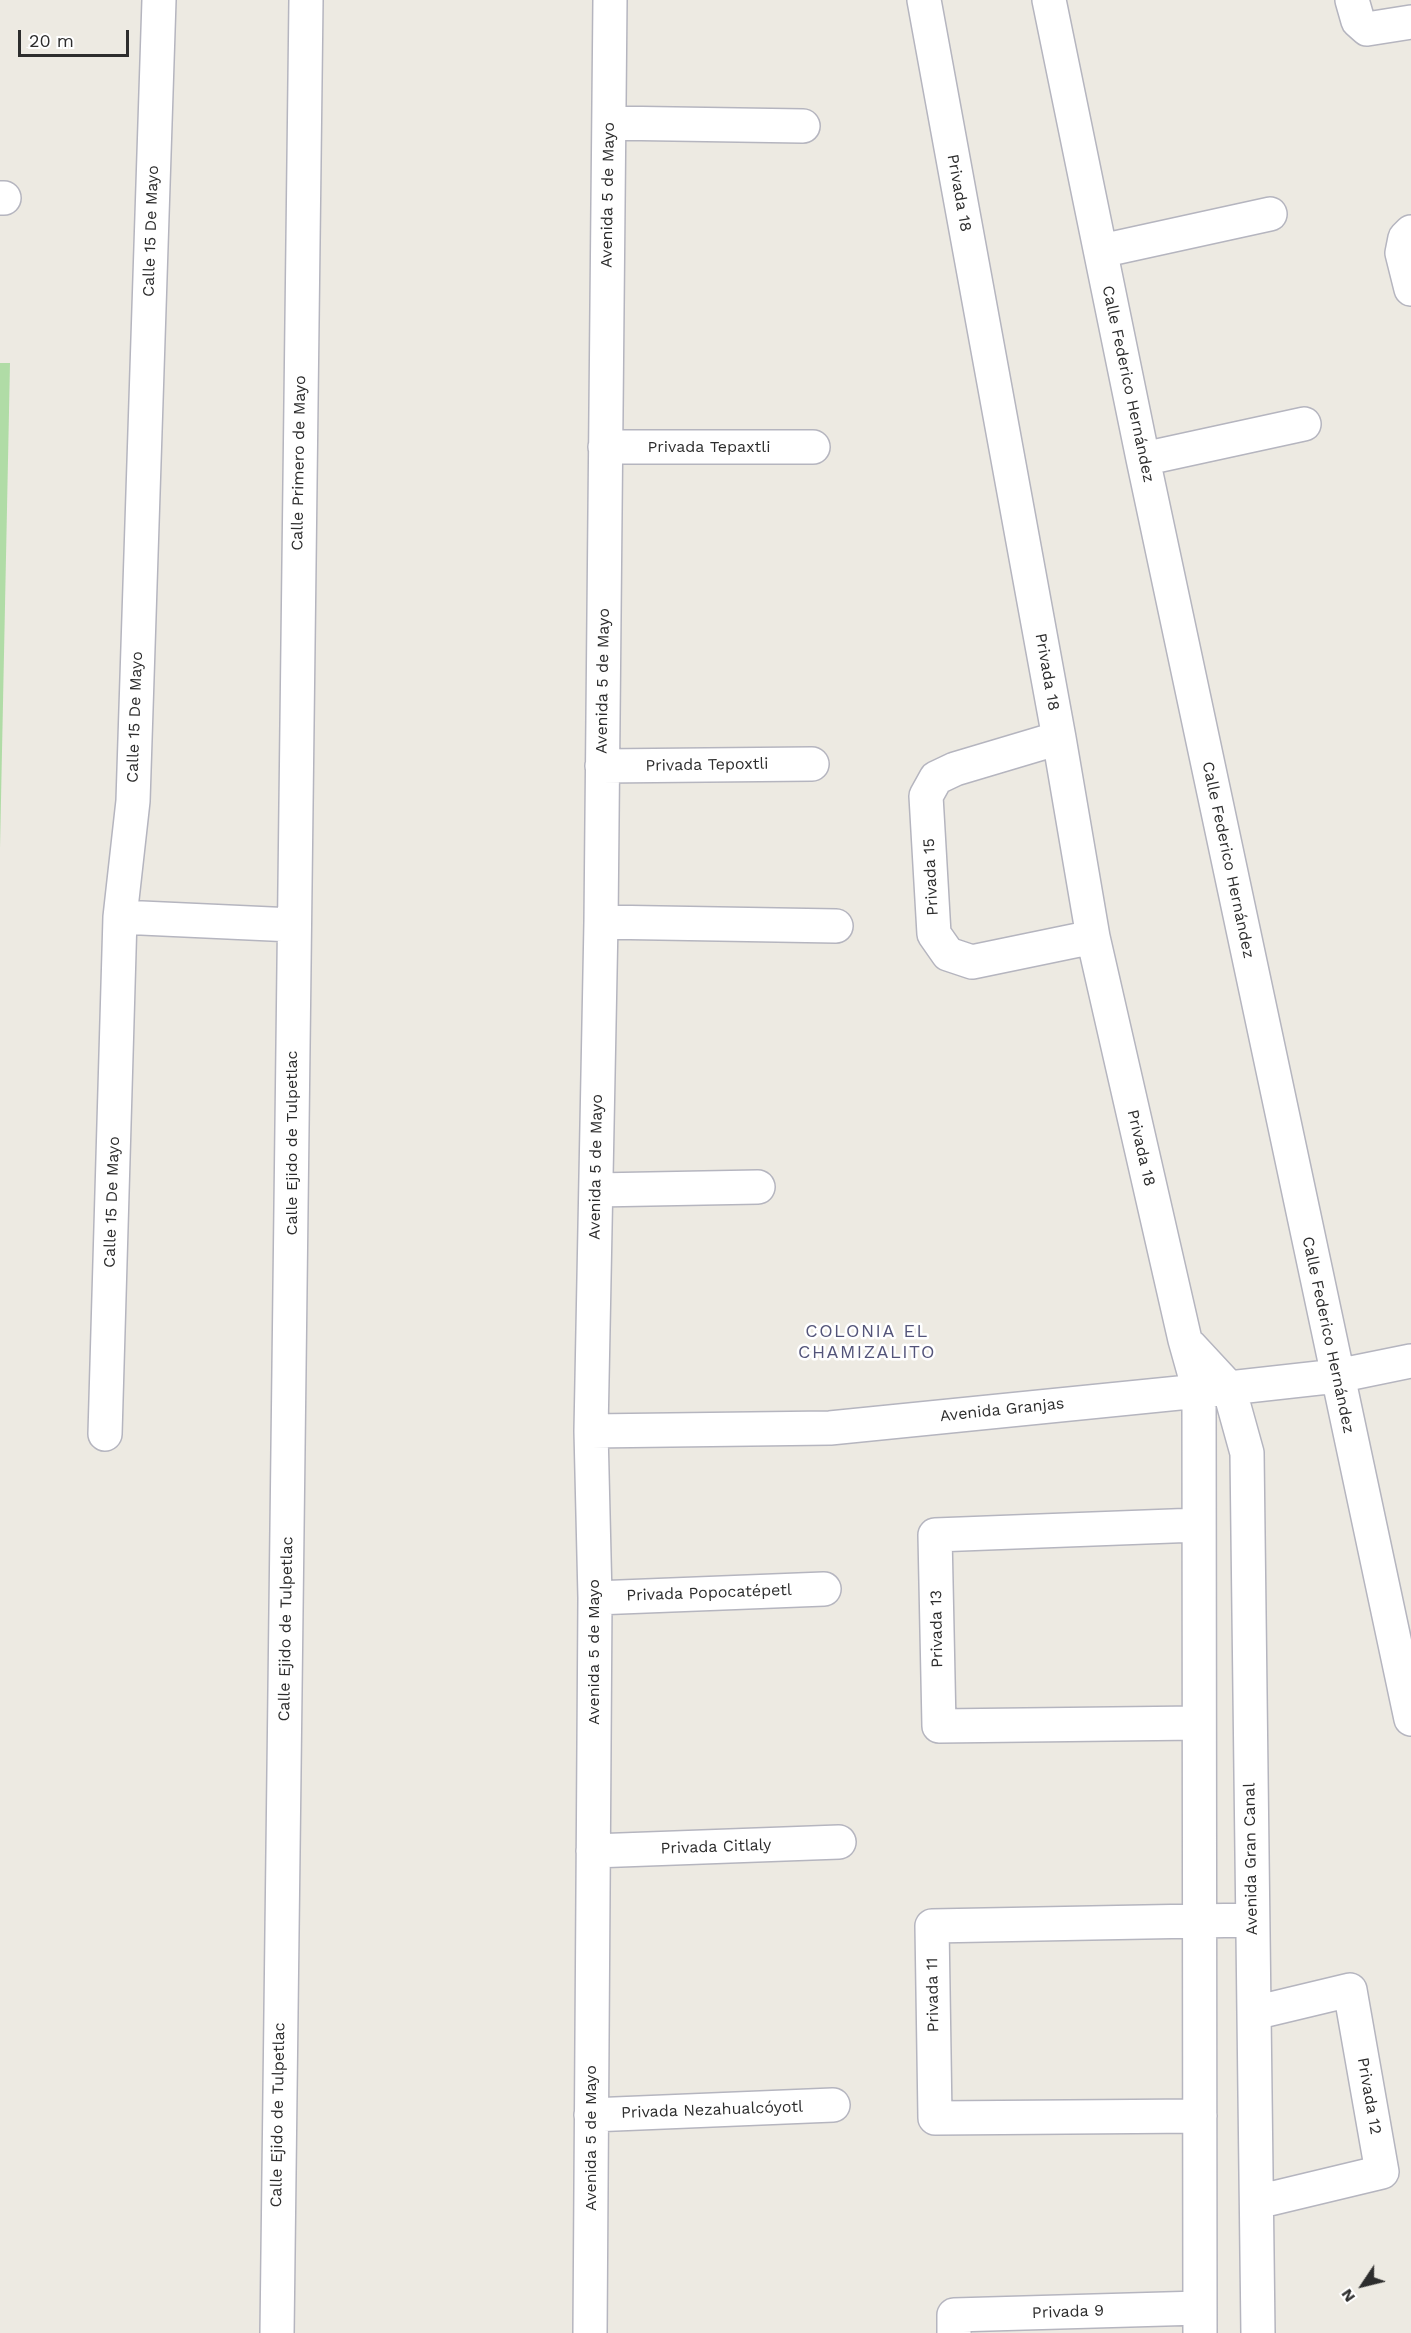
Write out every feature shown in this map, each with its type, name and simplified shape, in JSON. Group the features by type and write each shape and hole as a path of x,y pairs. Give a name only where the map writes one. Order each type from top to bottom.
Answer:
{"street":[{"name":"Calle 15 De Mayo","path":"105,1434 120,917 133,801 159,0"},
{"name":"Calle Primero de Mayo","path":"293,926 306,0"},
{"name":"Avenida 5 de Mayo","path":"590,2333 595,1598 591,1431 601,922 610,0"},
{"name":"Privada 18","path":"924,0 1059,738 1093,937 1185,1340 1214,1389"},
{"name":"Calle Federico Hernández","path":"1049,0 1143,459 1411,1719"},
{"path":"1352,0 1358,21 1367,28 1411,22"},
{"path":"609,123 803,126"},
{"path":"1101,251 1270,214"},
{"path":"1411,232 1405,238 1402,253 1411,289"},
{"path":"1143,459 1304,423"},
{"name":"Privada Tepaxtli","path":"605,447 813,447"},
{"name":"Privada 15","path":"1059,738 955,769 936,778 926,796 934,934 948,954 972,962 1093,937"},
{"name":"Privada Tepoxtli","path":"603,766 812,764"},
{"path":"120,917 293,926"},
{"path":"601,922 836,926"},
{"name":"Calle Ejido de Tulpetlac","path":"277,2333 292,1210 293,926"},
{"path":"596,1190 758,1187"},
{"name":"Avenida Granjas","path":"591,1431 830,1428 1337,1376 1411,1361"},
{"path":"1200,2320 1198,1525 1214,1389"},
{"name":"Avenida Gran Canal","path":"1214,1389 1247,1453 1251,1920 1258,2333"},
{"name":"Privada 13","path":"1198,1525 935,1535 939,1726 1199,1723"},
{"name":"Privada Popocatépetl","path":"595,1598 824,1589"},
{"name":"Privada Citlaly","path":"593,1851 839,1842"},
{"name":"Privada 11","path":"1200,2116 935,2118 932,1926 1251,1920"},
{"name":"Privada 12","path":"1254,2013 1350,1990 1382,2172 1257,2202"},
{"name":"Privada Nezahualcóyotl","path":"591,2115 833,2105"},
{"name":"Privada 9","path":"954,2333 954,2315 1200,2320"}],"green space":[{"path":"0,363 10,363 0,848"}],"district":[{"name":"COLONIA EL CHAMIZALITO","path":"867,1342"}]}
